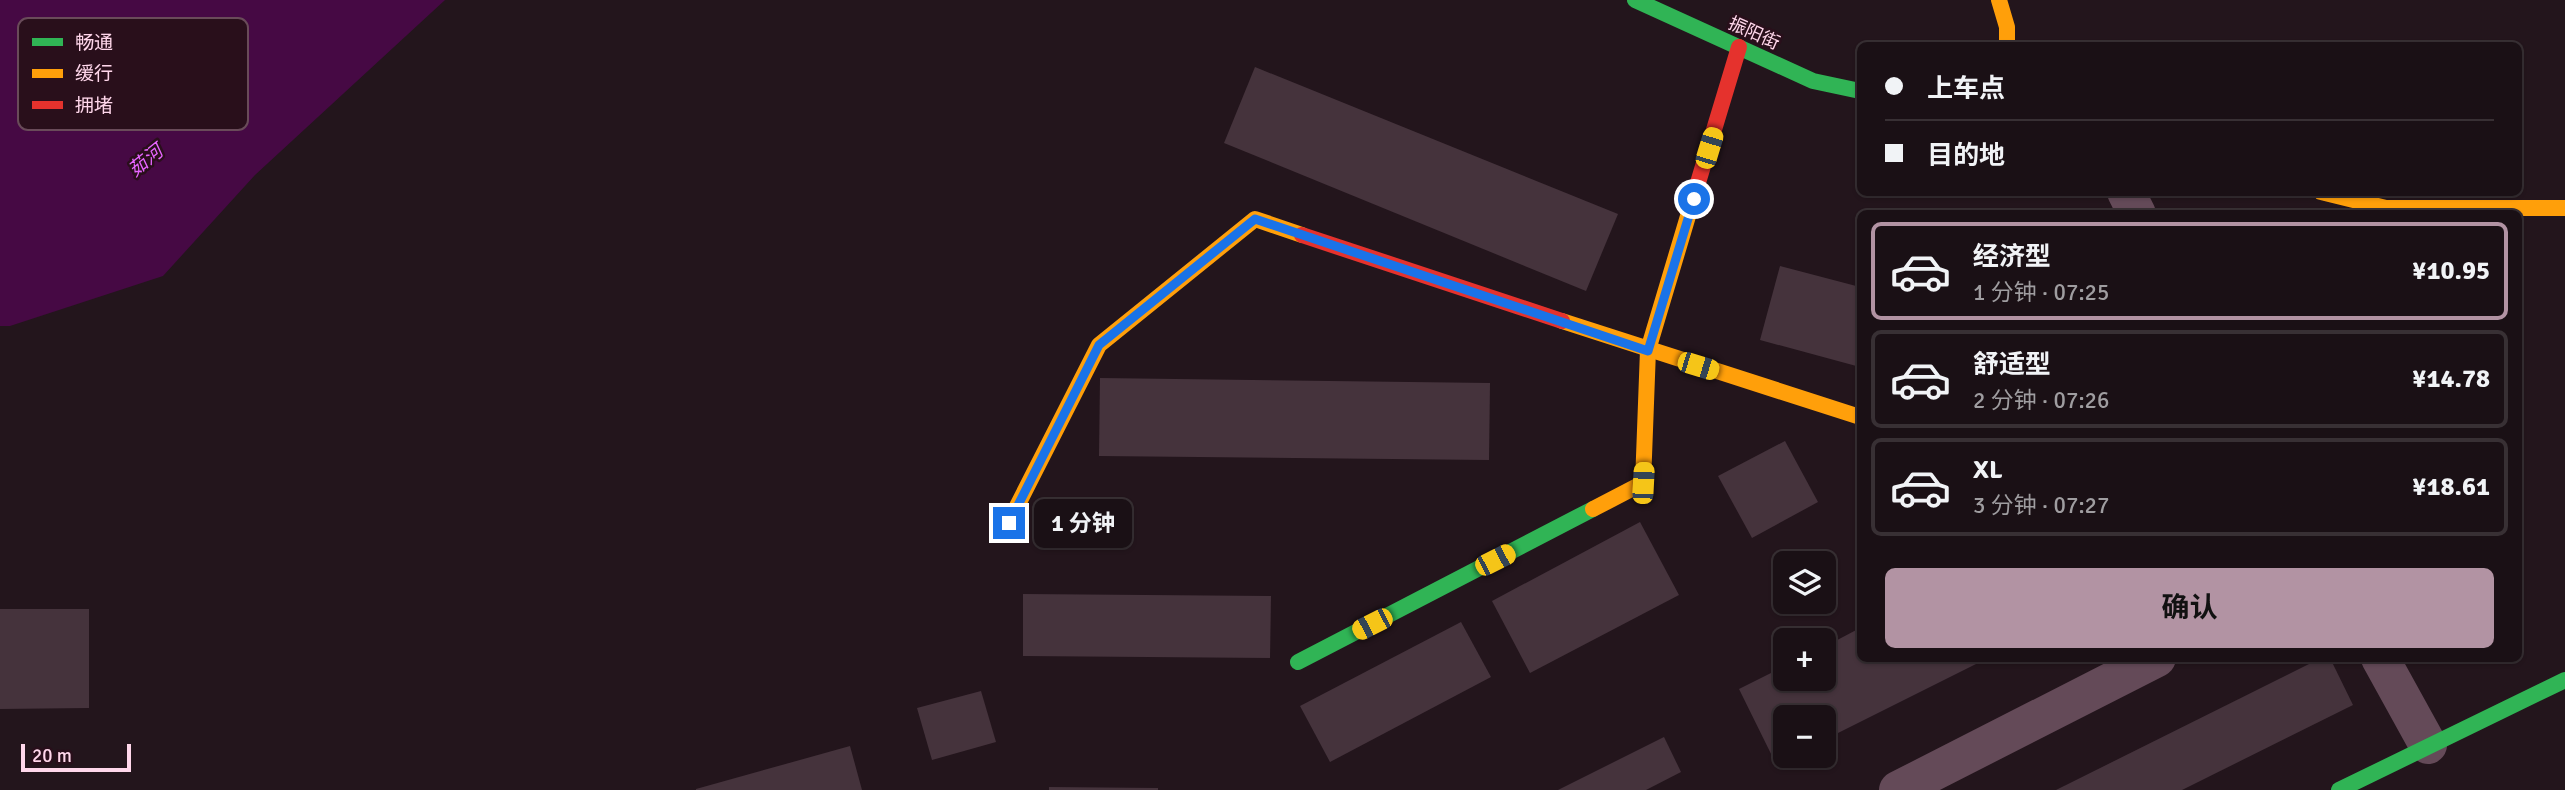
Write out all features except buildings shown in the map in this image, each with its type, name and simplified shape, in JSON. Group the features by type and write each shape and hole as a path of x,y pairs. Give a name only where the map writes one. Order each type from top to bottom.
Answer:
{"main road":[{"name":"振阳街","path":"1635,0 1813,81 1857,90"},
{"path":"1999,0 2007,27 2007,42"},
{"path":"1298,662 1643,483 1648,351 1739,47"},
{"path":"2337,196 2386,208 2565,208"},
{"path":"1009,523 1099,345 1255,219 1648,351 1857,416"},
{"path":"2339,790 2565,680"}],"street":[{"path":"1898,790 2149,662"},
{"path":"2382,662 2428,745"}],"water":[{"name":"茹河","path":"0,0 445,0 255,175 163,276 10,326 0,326"}],"traffic: fast":[{"path":"1635,0 1813,81 1857,90"},
{"path":"1298,662 1593,509"},
{"path":"2339,790 2565,680"}],"traffic: slow":[{"path":"1999,0 2007,27 2007,42"},
{"path":"1593,509 1643,483 1648,350 1697,186"},
{"path":"2337,196 2386,208 2565,208"},
{"path":"1009,522 1099,345 1255,219 1302,235"},
{"path":"1562,321 1857,416"}],"traffic: jam":[{"path":"1697,186 1739,47"},
{"path":"1302,235 1562,321"}],"route":[{"path":"1009,523 1099,345 1255,219 1648,351 1694,199"}]}
